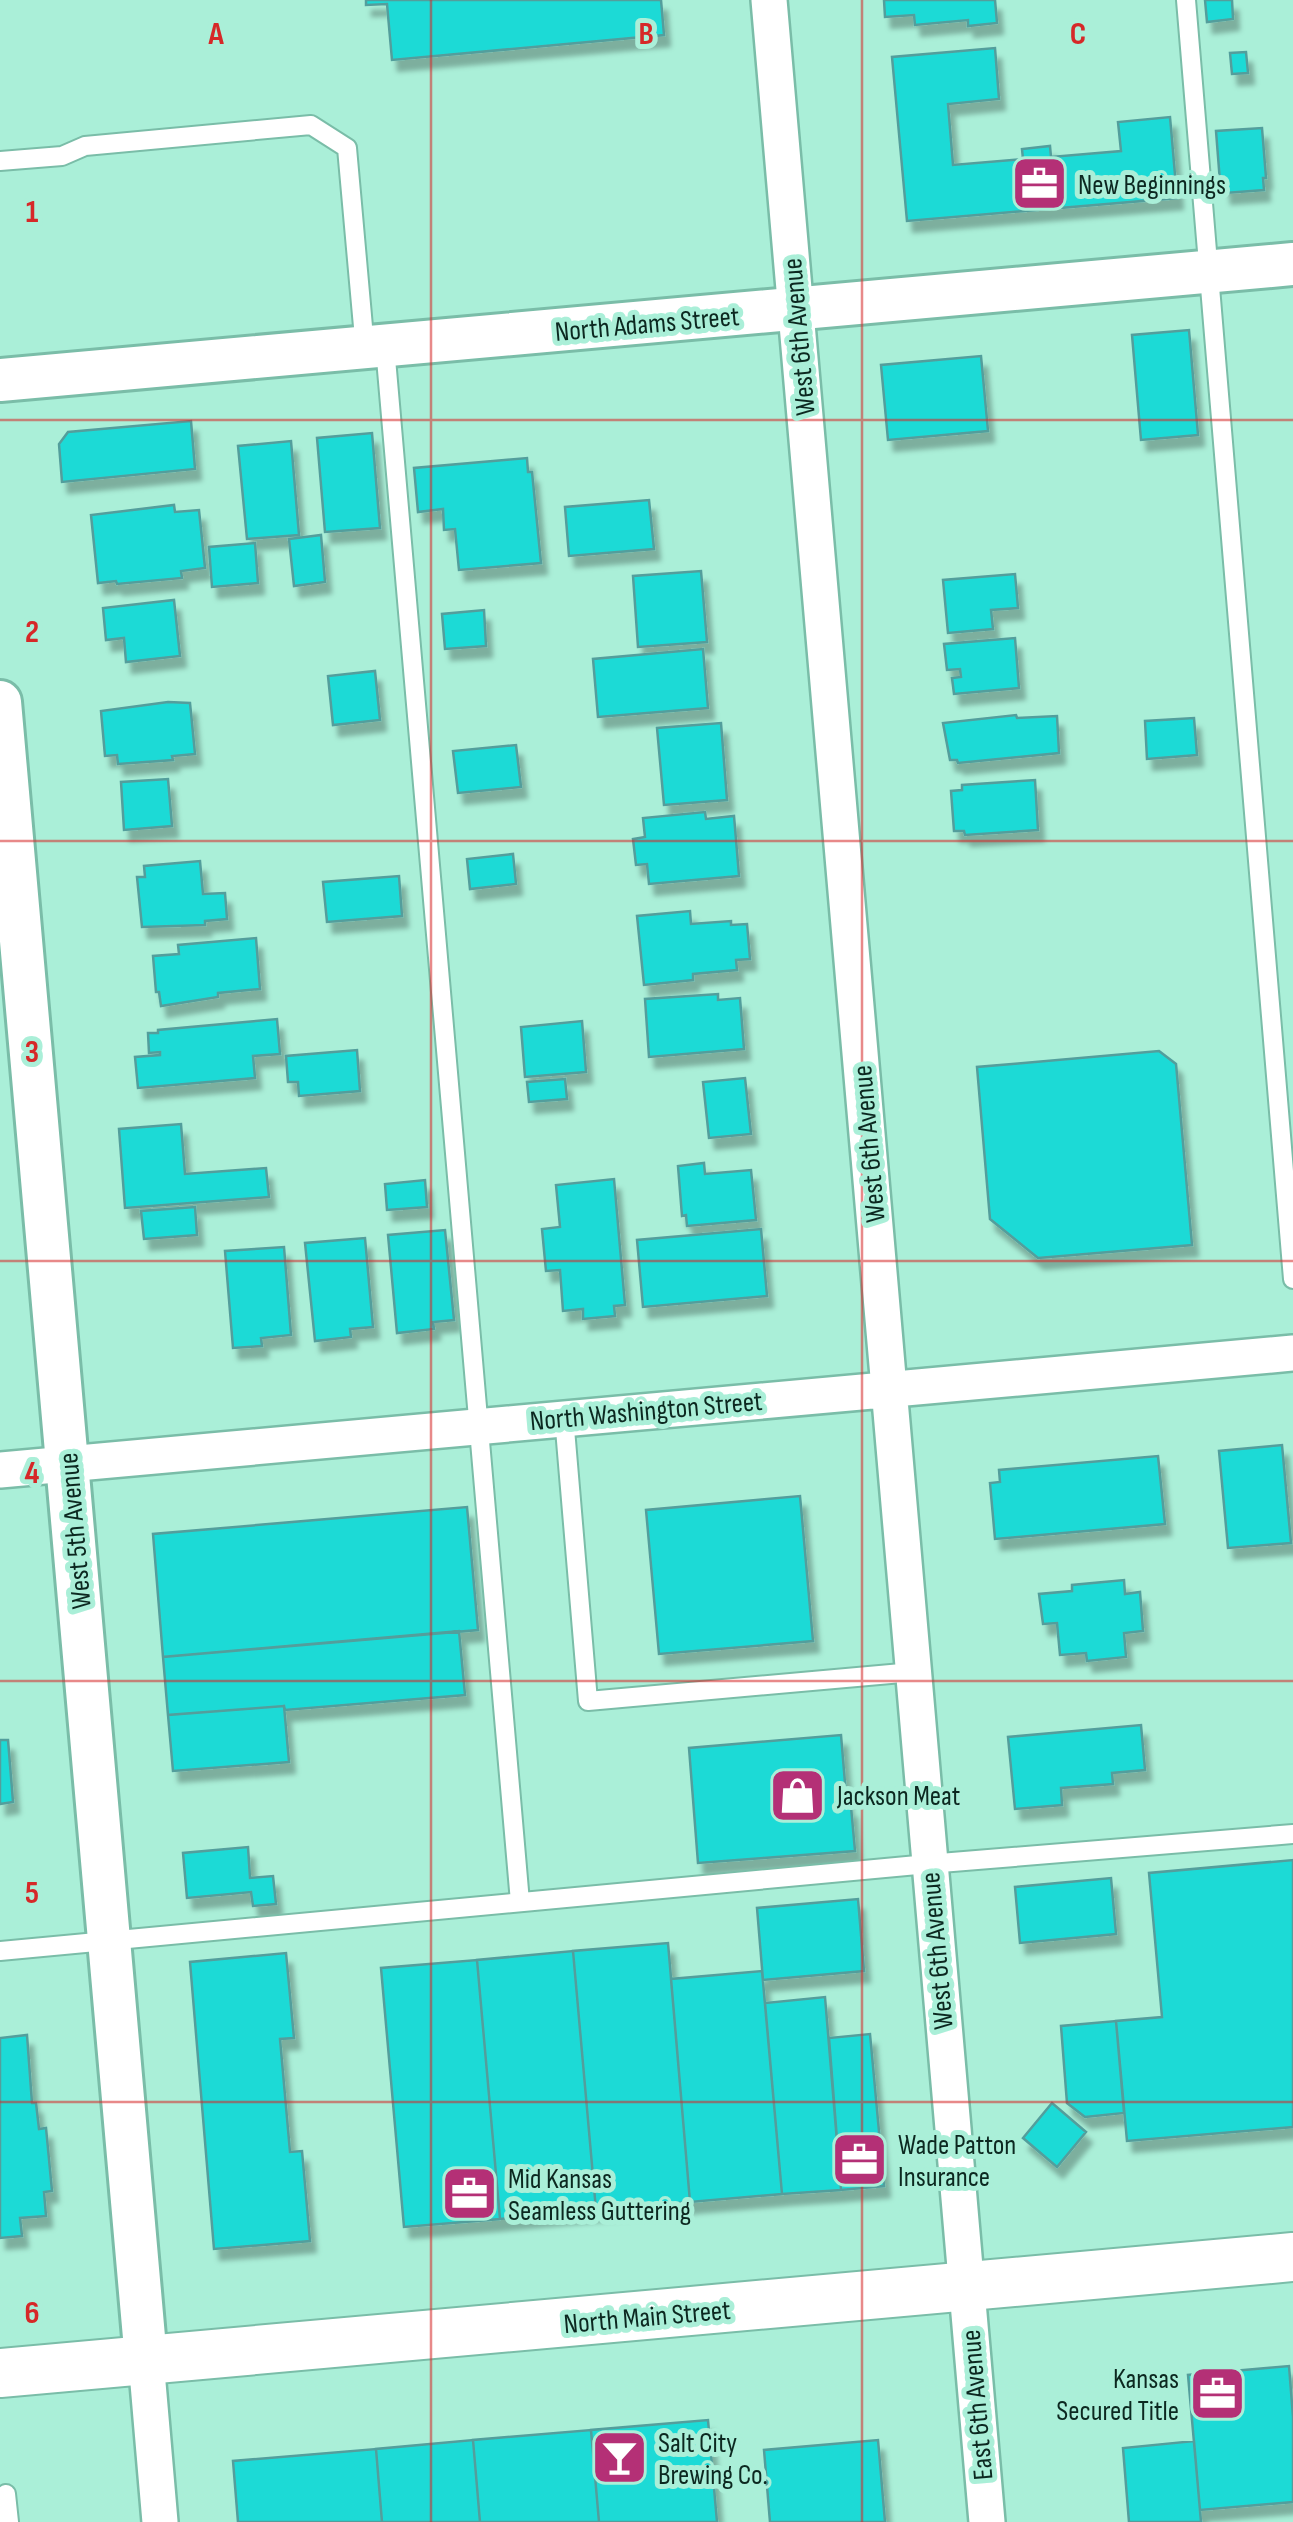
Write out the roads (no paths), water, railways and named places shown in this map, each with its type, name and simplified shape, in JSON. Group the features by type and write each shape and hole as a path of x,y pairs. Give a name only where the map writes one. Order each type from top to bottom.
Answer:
{"main road":[{"name":"North Main Street","path":"0,2373 1293,2258"}],"street":[{"name":"West 6th Avenue","path":"769,0 966,2288"},
{"name":"North Adams Street","path":"0,380 1293,264"},
{"name":"West 5th Avenue","path":"0,702 146,2360"},
{"name":"North Washington Street","path":"0,1470 1293,1354"},
{"name":"East 6th Avenue","path":"966,2288 987,2522"},
{"path":"146,2360 160,2522"}],"lane":[{"path":"1186,0 1293,1279"},
{"path":"0,161 62,156 85,146 312,126 347,148 375,348 480,1424 520,1902"},
{"path":"564,1417 588,1701 913,1672"},
{"path":"0,1952 928,1864 1293,1834"},
{"path":"6,2494 8,2522"}],"place":[{"name":"New Beginnings","path":"1039,184"},
{"name":"Jackson Meat","path":"798,1795"},
{"name":"Wade Patton Insurance","path":"859,2160"},
{"name":"Mid Kansas Seamless Guttering","path":"469,2194"},
{"name":"Kansas Secured Title","path":"1218,2394"},
{"name":"Salt City Brewing Co.","path":"619,2458"}]}
